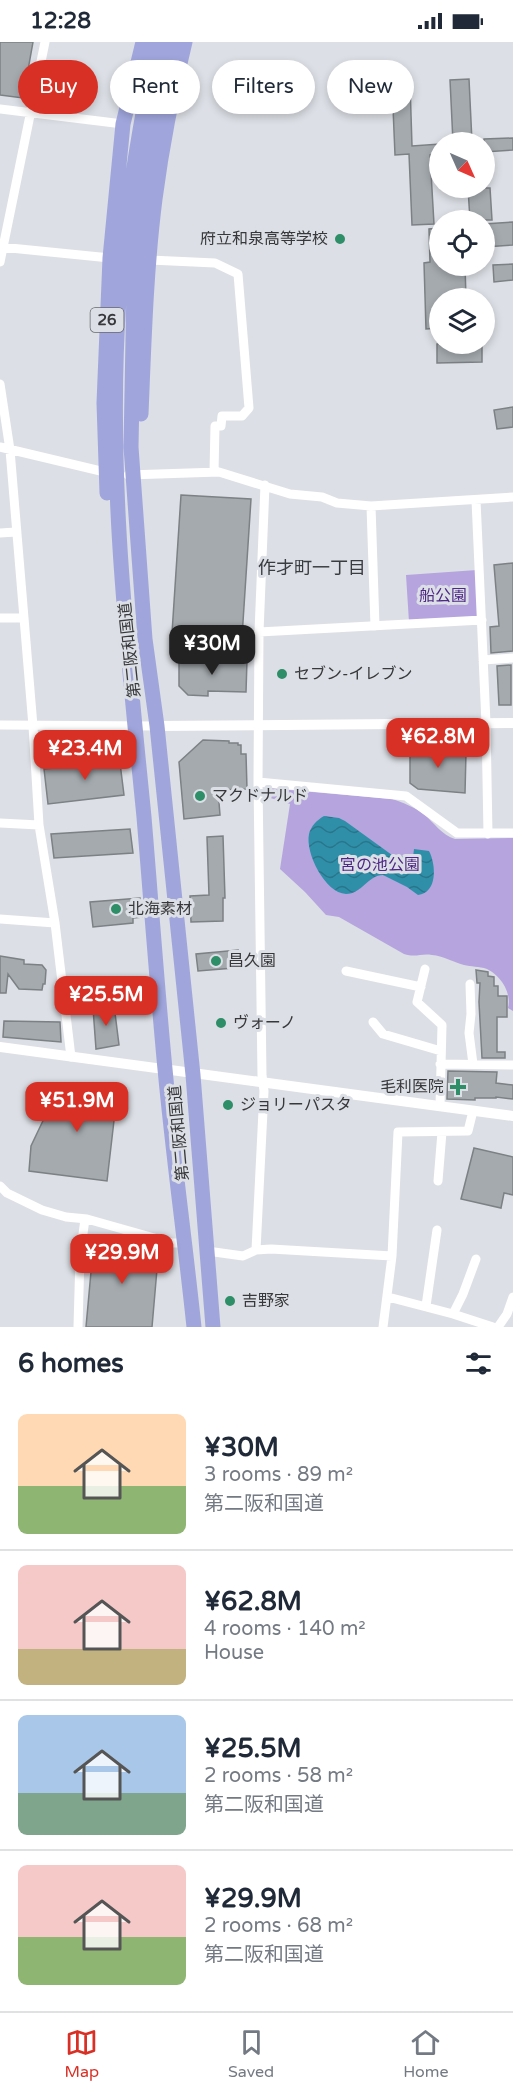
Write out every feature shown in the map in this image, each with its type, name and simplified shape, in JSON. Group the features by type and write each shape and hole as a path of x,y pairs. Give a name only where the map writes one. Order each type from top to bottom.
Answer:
{"highway":[{"name":"26","path":"111,473 104,403 110,258 123,124 143,42"},
{"name":"26","path":"137,475 123,447 117,337 131,177 157,42"},
{"name":"26","path":"111,473 123,447 131,358 134,285 144,184 170,42"},
{"name":"26","path":"137,475 155,200 167,123 185,42"},
{"name":"第二阪和国道","path":"111,473 114,573 124,599 129,679 165,1071 194,1327"},
{"name":"第二阪和国道","path":"137,475 148,571 141,590 193,1074 213,1327"}],"street":[{"path":"41,60 45,42"},
{"path":"0,109 18,111"},
{"path":"0,262 1,247 30,114"},
{"path":"38,114 123,124"},
{"path":"1,247 110,258"},
{"path":"150,260 214,263 238,274 249,408 242,416 222,416 221,426 215,426 214,472"},
{"path":"0,384 5,448 16,532 39,825 55,923 71,1057"},
{"path":"5,448 111,473 137,475 214,472 290,494 322,497 337,503 371,506 513,497"},
{"path":"256,1250 264,1091 262,1083 258,782 259,632 265,485"},
{"path":"476,500 486,723 488,834"},
{"path":"371,506 375,626"},
{"path":"0,533 16,532"},
{"path":"0,618 22,618"},
{"path":"259,632 482,620"},
{"path":"483,660 513,658"},
{"path":"0,724 156,726 513,723"},
{"path":"258,782 406,796 457,833 513,833"},
{"path":"0,823 39,825"},
{"path":"0,919 55,923"},
{"path":"425,969 417,1002 442,1024 440,1106"},
{"path":"346,971 421,987"},
{"path":"470,984 469,1033 473,1064"},
{"path":"373,1022 383,1034 441,1051"},
{"path":"0,1047 513,1116"},
{"path":"440,1064 513,1065"},
{"path":"382,1327 392,1256 398,1132 468,1131 473,1111"},
{"path":"438,1181 442,1132"},
{"path":"0,1186 7,1193 42,1210 85,1219 172,1243 185,1243"},
{"path":"78,1327 80,1256 85,1219"},
{"path":"426,1306 437,1230"},
{"path":"207,1251 243,1256 256,1250 271,1249 392,1256"},
{"path":"453,1314 476,1259"},
{"path":"388,1297 496,1327 507,1314 513,1297"}],"green space":[{"name":"船公園","path":"477,570 479,617 409,622 406,575"},
{"name":"宮の池公園","path":"267,788 392,799 421,812 442,832 455,839 513,838 513,1011 508,1008 507,991 504,986 497,976 487,969 464,965 436,956 404,954 339,917 326,915 280,869 290,804 264,796"}],"water":[{"path":"324,816 345,821 392,855 413,857 414,849 429,851 434,877 429,889 418,895 383,875 373,878 352,893 338,892 324,880 310,851 311,828"}],"building":[{"path":"0,42 33,42 30,60 18,60 18,97 0,95"},
{"path":"469,79 472,132 453,132 450,80"},
{"path":"393,114 411,114 412,146 429,145 429,198 432,198 433,210 429,210 429,224 412,225 409,154 395,155"},
{"path":"513,138 513,150 495,151 495,139"},
{"path":"469,198 491,198 491,210 469,210"},
{"path":"513,222 513,245 495,246 495,223"},
{"path":"429,262 429,276 465,276 466,288 429,288 429,329 426,329 424,263"},
{"path":"513,264 513,280 494,282 495,265"},
{"path":"437,354 482,354 482,362 437,363"},
{"path":"513,407 513,427 497,429 494,410"},
{"path":"181,495 251,499 242,637 172,633"},
{"path":"513,563 513,651 491,653 490,627 499,626 494,565"},
{"path":"179,660 247,660 246,692 208,691 208,696 188,695 179,686"},
{"path":"511,665 511,705 499,705 497,666"},
{"name":"マクドナルド","path":"203,740 229,741 229,743 241,745 241,754 246,754 247,789 218,790 220,815 184,819 179,762"},
{"path":"410,747 453,747 466,753 465,793 418,789 410,783"},
{"path":"119,755 124,795 48,804 44,769 87,765 87,759"},
{"path":"130,829 133,853 54,858 51,834"},
{"path":"223,836 225,898 223,898 223,921 191,922 190,896 209,895 207,837"},
{"name":"北海素材","path":"140,898 142,917 133,918 133,923 93,927 90,902"},
{"name":"昌久園","path":"238,950 234,968 198,971 196,954"},
{"path":"0,956 24,960 24,964 42,965 46,970 42,990 19,989 8,974 6,993 0,993"},
{"path":"476,970 488,972 488,976 494,977 494,986 498,986 498,996 507,996 507,1017 497,1017 497,1052 505,1052 505,1058 482,1058 480,983 477,983"},
{"path":"114,1005 119,1045 96,1049 93,1008"},
{"path":"4,1021 60,1022 61,1042 3,1037"},
{"path":"448,1071 497,1072 496,1083 513,1085 513,1099 496,1097 475,1098 475,1100 447,1099"},
{"path":"60,1085 118,1086 107,1181 29,1171 31,1146"},
{"path":"474,1148 513,1157 513,1195 504,1193 501,1208 461,1199"},
{"path":"94,1239 159,1246 152,1327 86,1327"}],"place":[{"name":"府立和泉高等学校","path":"340,239"},
{"name":"セブン-イレブン","path":"282,674"},
{"name":"マクドナルド","path":"200,796"},
{"name":"北海素材","path":"116,909"},
{"name":"昌久園","path":"216,961"},
{"name":"ヴォーノ","path":"221,1023"},
{"name":"毛利医院","path":"458,1087"},
{"name":"ジョリーパスタ","path":"228,1105"},
{"name":"吉野家","path":"230,1301"}],"district":[{"name":"作才町一丁目","path":"312,568"}]}
